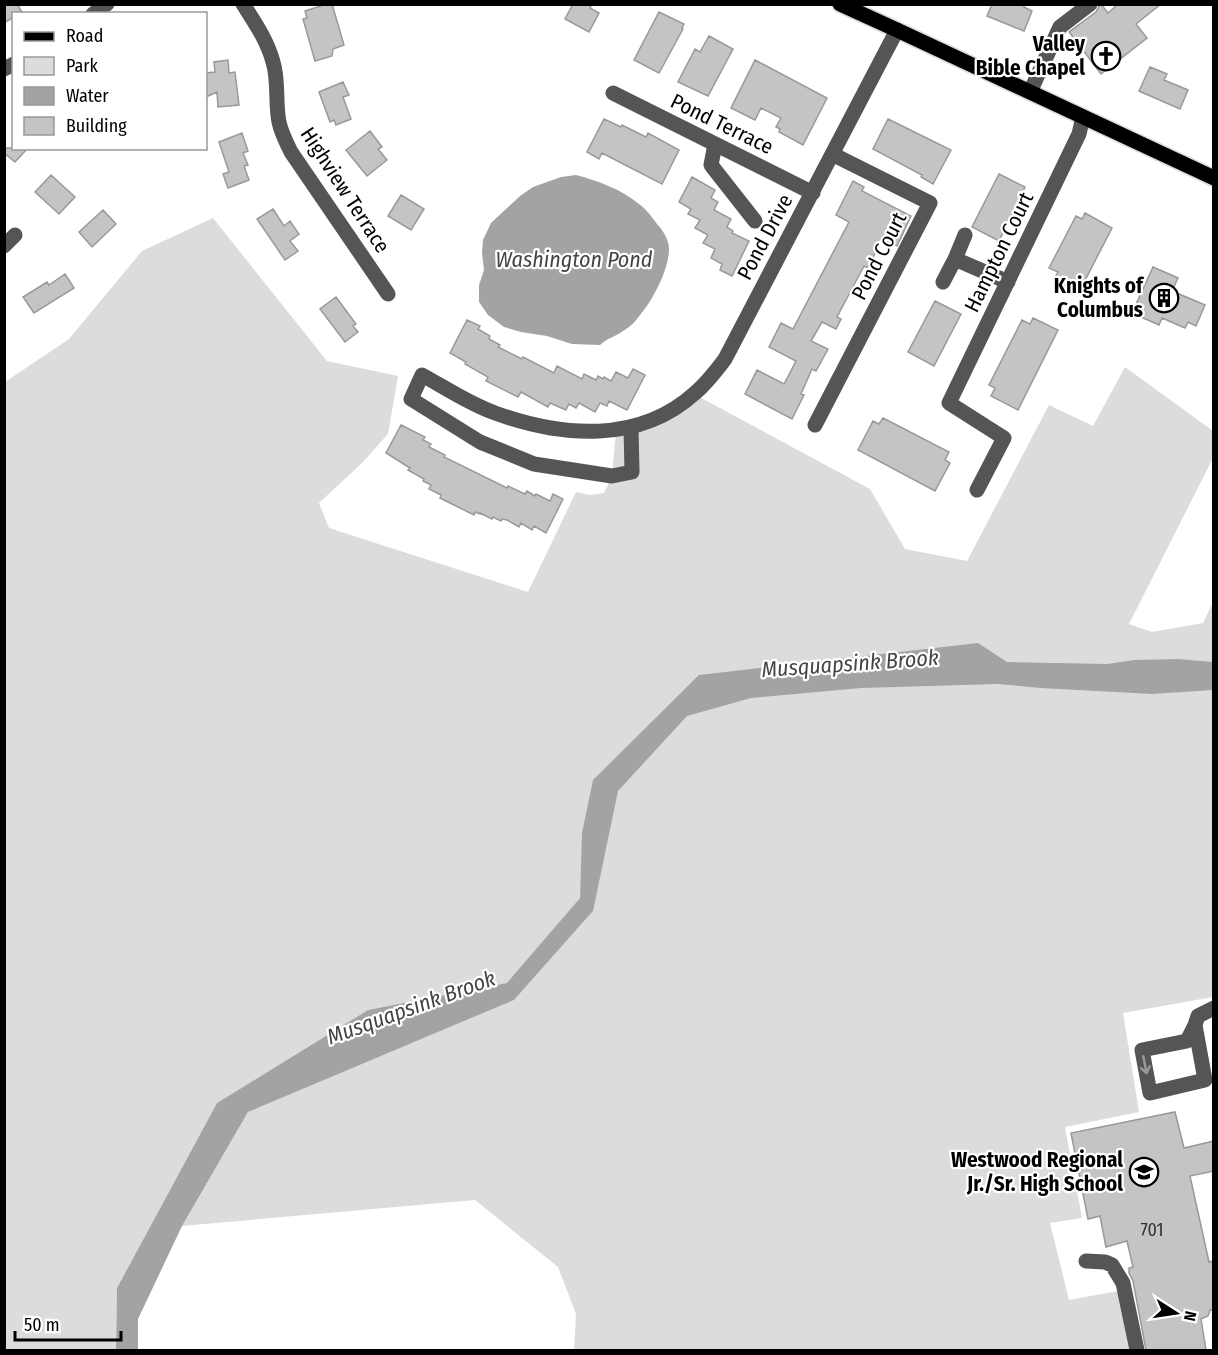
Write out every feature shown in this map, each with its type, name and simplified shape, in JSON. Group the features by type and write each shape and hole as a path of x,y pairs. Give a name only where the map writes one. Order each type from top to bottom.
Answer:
{"main road":[{"path":"840,4 1214,178"}],"street":[{"name":"Highview Terrace","path":"243,4 260,30 274,63 279,122 284,138 291,152 387,294"},
{"path":"1030,92 1060,27 1090,4"},
{"name":"Pond Drive","path":"631,428 632,472 612,476 534,464 480,442 411,399 422,375 494,413 551,428 586,431 616,431 631,428 654,420 676,408 710,379 725,358 897,30"},
{"name":"Pond Terrace","path":"613,93 813,193"},
{"name":"Hampton Court","path":"977,490 1004,438 949,403 1079,134 1083,117"},
{"path":"715,144 711,165 755,221"},
{"name":"Pond Court","path":"815,425 930,203 832,154"},
{"path":"943,282 966,235"},
{"path":"955,259 1008,282"},
{"path":"1195,1025 1205,1080 1150,1092 1142,1050 1187,1041 1198,1016 1214,1008"},
{"path":"1086,1261 1105,1262 1113,1266 1123,1283 1137,1350"}],"green space":[{"path":"213,218 327,361 398,376 388,434 362,463 319,503 329,528 528,592 576,492 590,495 604,493 612,476 616,431 694,394 870,489 905,549 967,561 1049,405 1093,426 1125,367 1213,431 1213,458 1129,624 1152,632 1203,623 1213,602 1213,997 1123,1013 1139,1112 1065,1127 1082,1218 1050,1223 1069,1300 1118,1291 1130,1350 574,1350 576,1314 558,1267 475,1200 182,1226 248,1112 514,1000 593,911 583,837 580,898 507,984 368,1010 217,1103 117,1288 116,1350 5,1350 5,382 69,339 142,251"}],"water":[{"name":"Washington Pond","path":"576,175 609,186 639,204 661,229 669,246 663,275 645,309 630,326 600,345 572,344 504,327 488,315 479,302 479,285 484,270 483,240 491,223 533,187 561,177"},
{"name":"Musquapsink Brook","path":"978,643 1007,662 1107,664 1135,660 1178,659 1213,662 1213,690 1152,694 998,684 861,688 751,698 687,716 618,791 593,911 514,1000 248,1112 182,1226 138,1319 138,1350 116,1350 117,1288 217,1103 368,1010 507,983 580,898 582,833 593,780 699,675"}],"building":[{"path":"4,4 17,4 22,12 12,12 12,18 4,23"},
{"path":"332,4 344,45 333,49 332,56 315,61 303,19 307,18 305,11"},
{"path":"573,4 592,4 590,8 599,13 589,32 565,19"},
{"path":"992,4 1025,4 1024,7 1032,11 1024,31 987,16"},
{"name":"Valley Bible Chapel","path":"1100,4 1108,13 1118,4 1161,4 1136,24 1147,38 1101,74 1069,32 1096,12"},
{"path":"659,12 684,24 659,73 634,60"},
{"path":"709,36 733,49 708,96 678,82 695,49 700,52"},
{"path":"228,60 229,73 235,72 239,105 218,107 217,92 207,97 207,73 215,72 214,62"},
{"path":"755,60 827,98 803,145 779,132 780,129 776,127 781,118 761,108 755,120 731,108"},
{"path":"1150,67 1167,74 1164,80 1188,90 1180,109 1139,91"},
{"path":"343,82 349,95 343,97 351,119 336,125 334,120 330,122 319,92"},
{"path":"604,119 646,137 648,133 679,150 662,184 602,153 599,159 587,152"},
{"path":"888,119 951,150 933,184 921,177 922,175 873,149"},
{"path":"370,131 382,147 378,149 387,160 367,176 346,150"},
{"path":"242,133 248,151 243,153 248,165 244,166 249,180 228,188 223,174 229,172 219,142"},
{"path":"4,148 26,150 15,162 4,153"},
{"path":"999,174 1025,187 999,241 972,227"},
{"path":"51,175 75,197 59,214 35,192"},
{"path":"692,177 715,190 711,198 718,202 714,210 731,219 727,227 733,231 732,233 749,241 732,276 720,270 722,264 711,258 715,249 703,243 708,235 695,228 700,220 688,214 691,209 679,202"},
{"path":"853,181 864,187 862,191 911,216 897,246 883,239 867,268 864,266 837,317 841,319 836,329 822,322 811,341 828,349 816,371 812,369 801,394 804,395 792,419 745,394 757,370 784,384 796,361 769,347 781,323 793,329 849,222 836,215"},
{"path":"401,195 424,209 411,230 388,216"},
{"path":"273,209 284,226 290,221 299,234 290,241 298,251 285,260 257,219"},
{"path":"103,210 116,224 92,247 79,232"},
{"path":"1085,213 1112,228 1079,292 1054,279 1058,272 1049,268 1076,216 1082,219"},
{"name":"Knights of Columbus","path":"1153,267 1178,278 1172,291 1205,305 1196,326 1188,322 1185,328 1162,318 1159,325 1132,313"},
{"path":"65,274 74,288 34,313 23,297 47,282 49,285"},
{"path":"336,297 356,324 353,326 358,332 345,342 320,309"},
{"path":"935,301 961,314 934,366 908,352"},
{"path":"1033,318 1058,330 1018,410 991,396 995,388 989,385 1022,320 1030,324"},
{"path":"467,320 480,326 478,329 500,345 498,347 554,373 557,366 582,379 584,374 596,380 598,376 611,381 616,372 628,378 633,369 645,375 627,410 609,401 607,406 600,403 595,412 579,403 576,408 569,404 566,410 550,403 548,407 521,392 518,397 486,381 488,377 450,353"},
{"path":"883,418 949,452 945,460 950,463 935,491 858,450 873,421 879,424"},
{"path":"401,425 425,437 423,440 431,444 429,447 445,455 444,457 507,488 508,486 525,494 527,491 550,501 553,494 563,499 546,533 534,526 532,530 521,523 519,527 507,520 502,519 501,521 493,517 492,519 475,512 474,515 440,498 441,495 429,489 431,485 423,481 424,479 386,453"},
{"name":"Westwood Regional Jr./Sr. High School","path":"1175,1112 1184,1148 1214,1141 1214,1171 1190,1176 1209,1262 1214,1261 1214,1310 1210,1310 1208,1316 1201,1319 1206,1350 1146,1350 1133,1281 1129,1273 1129,1268 1133,1267 1127,1241 1106,1247 1100,1216 1088,1219 1071,1133"}],"place":[{"name":"Valley Bible Chapel","path":"1106,56"},
{"name":"Knights of Columbus","path":"1164,298"},
{"name":"Westwood Regional Jr./Sr. High School","path":"1144,1172"}]}
